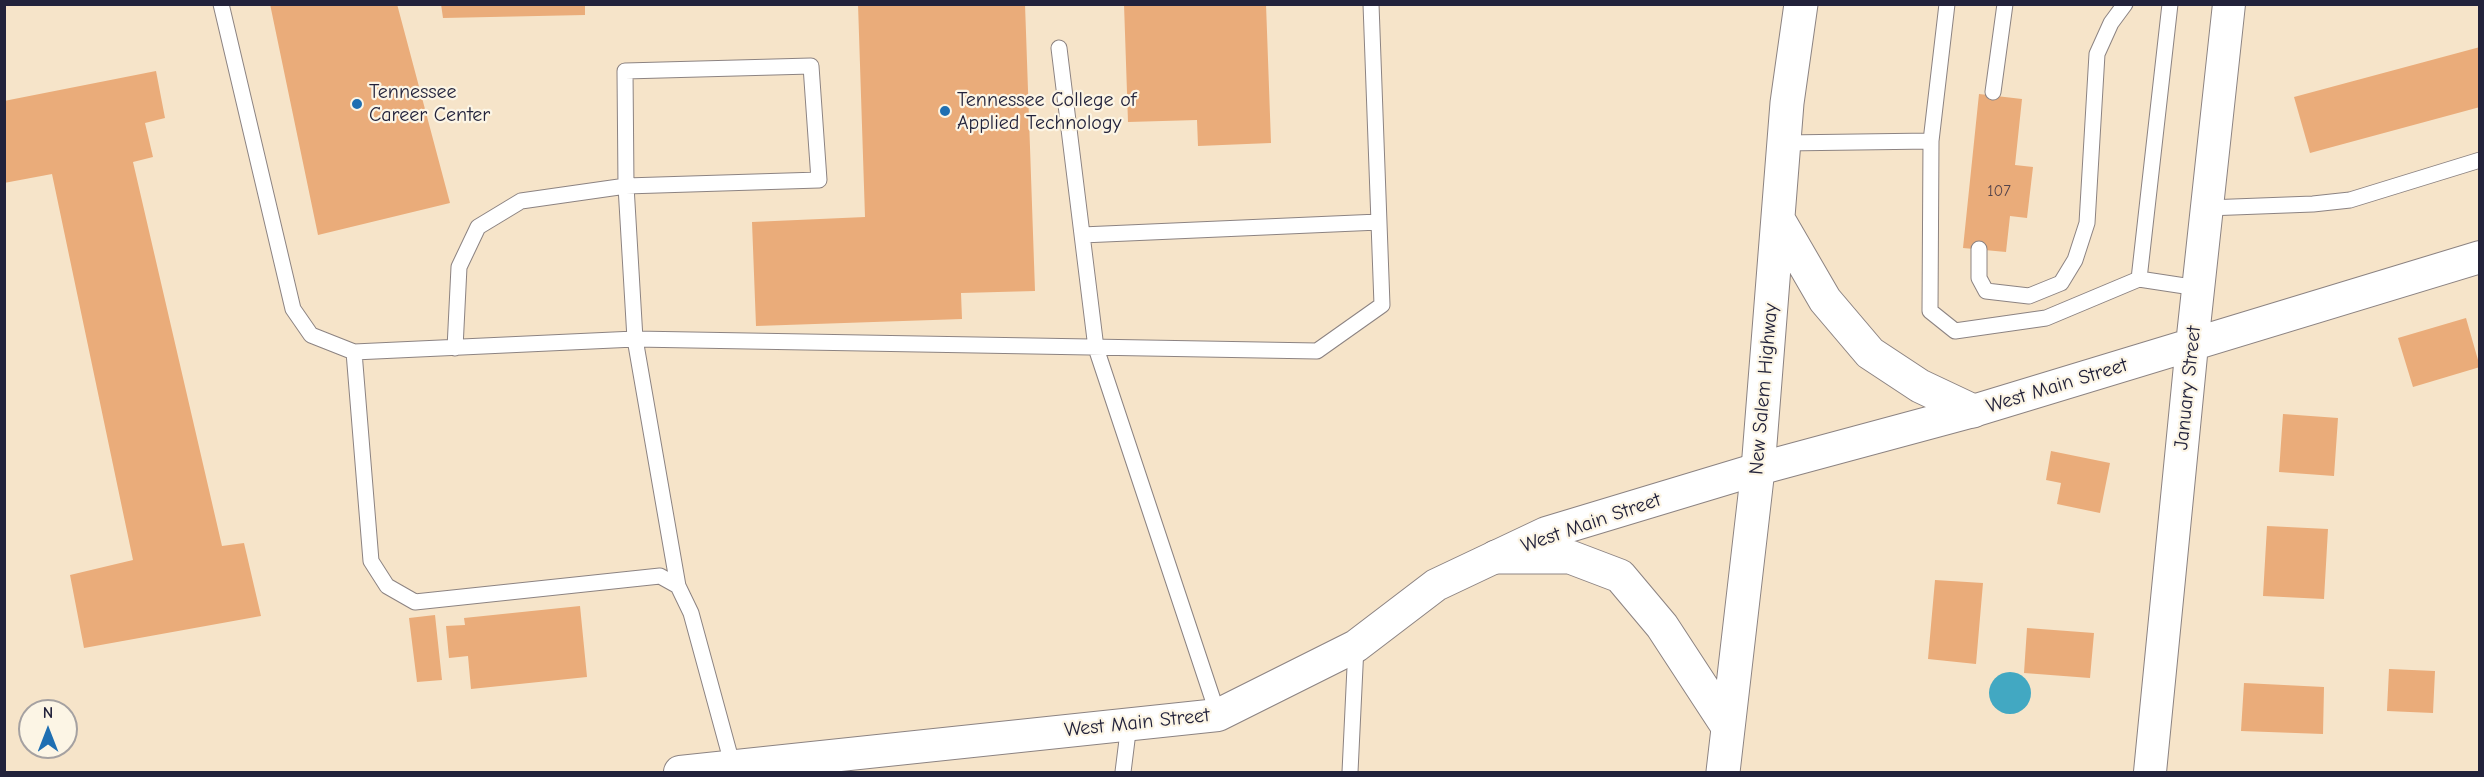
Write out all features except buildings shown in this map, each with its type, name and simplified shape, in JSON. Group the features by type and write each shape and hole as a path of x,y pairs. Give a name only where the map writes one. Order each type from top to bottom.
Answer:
{"main road":[{"name":"New Salem Highway","path":"1723,772 1758,469 1787,103 1801,4"},
{"path":"1778,219 1826,300 1870,353 1920,386 1973,411"},
{"path":"1496,557 1570,557 1620,576 1662,626 1728,727"}],"street":[{"name":"January Street","path":"2150,772 2192,345 2229,4"},
{"name":"West Main Street","path":"680,772 1218,715 1356,646 1436,585 1546,533 1758,469 1973,411 2480,257"}],"lane":[{"path":"221,4 293,309 311,335 354,352 635,339 1317,351 1382,305 1371,4"},
{"path":"1947,4 1931,141 1930,311 1956,331 2046,318 2139,279 2198,288"},
{"path":"1993,92 2005,4"},
{"path":"1979,249 1980,278 1986,291 2029,296 2061,283 2075,260 2087,223 2097,54 2111,23 2125,4"},
{"path":"2139,279 2170,4"},
{"path":"1059,48 1096,348 1218,715"},
{"path":"455,348 459,267 478,227 521,201 626,186 819,180 811,66 625,71 626,186 635,339 678,586 691,614 733,767"},
{"path":"1784,142 1931,141"},
{"path":"2207,208 2313,204 2350,200 2480,160"},
{"path":"1082,235 1379,222"},
{"path":"354,352 372,561 387,586 415,602 660,576 678,586"},
{"path":"1350,772 1356,646"},
{"path":"1123,772 1129,724"}],"water":[{"path":"2010,672 2018,673 2025,678 2030,685 2030,701 2025,708 2018,713 2010,714 2002,713 1995,708 1990,701 1989,693 1990,685 1995,678 2002,673"}],"place":[{"name":"Tennessee Career Center","path":"357,104"},
{"name":"Tennessee College of Applied Technology","path":"945,111"}]}
